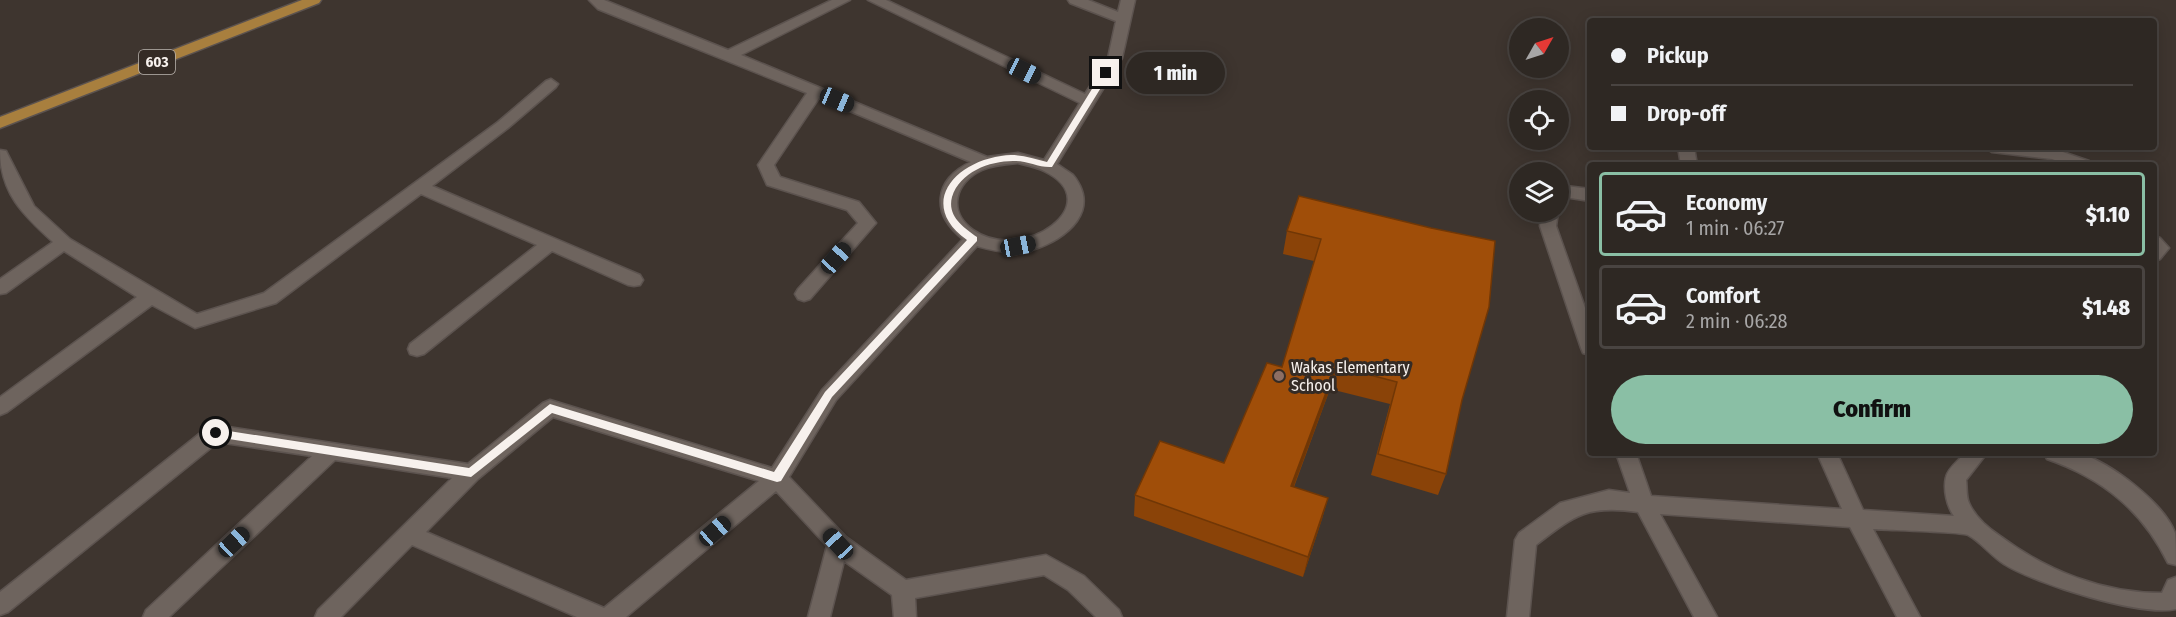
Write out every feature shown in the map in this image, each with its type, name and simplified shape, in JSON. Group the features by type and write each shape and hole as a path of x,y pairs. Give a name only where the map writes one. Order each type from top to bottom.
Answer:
{"main road":[{"name":"603","path":"0,123 314,0"}],"street":[{"path":"596,0 603,6 729,55 985,162"},
{"path":"729,55 843,0"},
{"path":"875,0 1088,101"},
{"path":"1075,0 1122,18"},
{"path":"1049,165 1115,58 1122,18 1128,0"},
{"path":"0,155 27,209 64,243 195,321 270,298 503,125 551,84"},
{"path":"804,294 868,223 853,207 773,181 766,165 816,91"},
{"path":"2019,150 2054,154 2075,162"},
{"path":"1018,158 1049,165 1065,175 1075,188 1077,203 1071,219 1059,232 1040,242 1018,246 995,246 973,239 958,228 948,214 947,199 953,184 967,171 985,162 1018,158"},
{"path":"419,188 634,280"},
{"path":"1569,192 1587,195"},
{"path":"1549,222 1587,339"},
{"path":"610,617 777,478 829,394 973,239"},
{"path":"0,288 64,243"},
{"path":"417,349 551,243"},
{"path":"0,407 151,296"},
{"path":"326,617 471,473 550,408 777,478 838,544 903,590 1046,565 1076,583 1112,617"},
{"path":"0,605 216,433 471,473"},
{"path":"154,617 331,451"},
{"path":"1627,456 1644,504 1706,617"},
{"path":"1828,456 1858,521 1909,617"},
{"path":"1973,456 1964,462 1954,479 1955,501 1965,526 1985,552 2014,578 2039,593 2085,611 2119,617 2148,613 2168,602 2176,587"},
{"path":"2061,456 2095,470 2124,488 2149,511 2168,536 2176,556"},
{"path":"1518,617 1526,540 1567,509 1609,499 1644,504 1858,521 1965,526"},
{"path":"409,534 602,617"},
{"path":"819,617 838,544"},
{"path":"903,590 905,617"}],"building":[{"path":"1299,196 1495,241 1489,307 1462,400 1446,474 1378,454 1397,382 1336,366 1291,486 1328,498 1308,557 1135,495 1160,441 1224,463 1267,363 1282,367 1321,239 1287,231"}],"place":[{"name":"Wakas Elementary School","path":"1279,376"}],"route":[{"path":"216,433 471,473 550,408 777,478 829,394 973,239 958,228 948,214 947,199 953,184 967,171 985,162 1018,158 1049,165 1106,73"}]}
